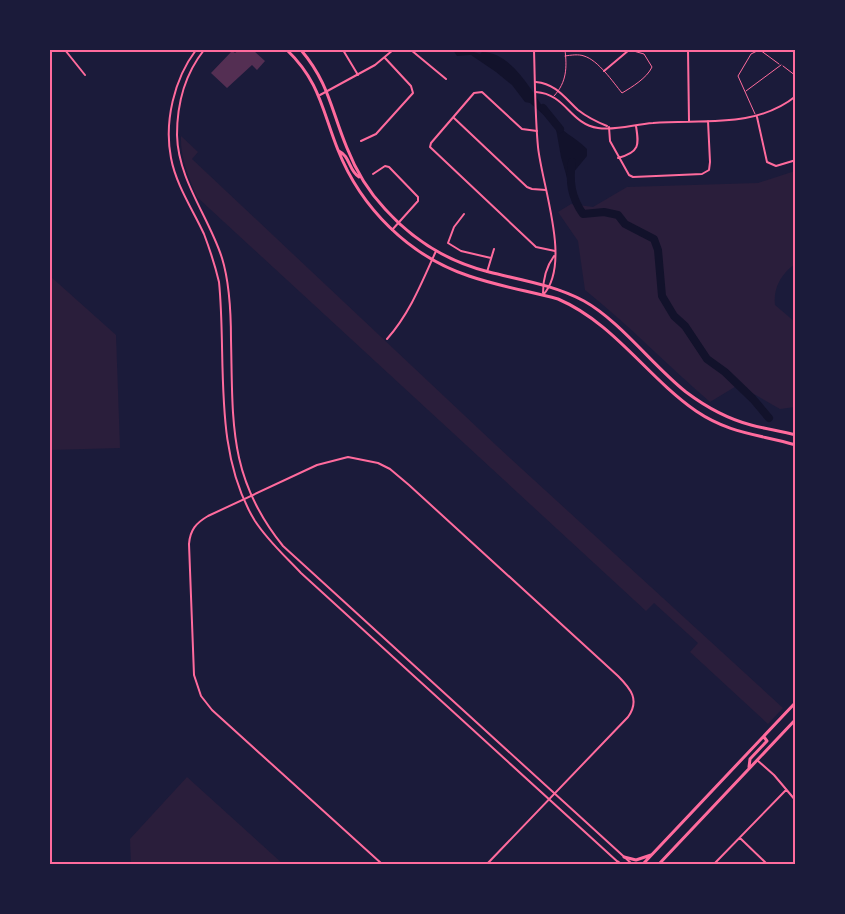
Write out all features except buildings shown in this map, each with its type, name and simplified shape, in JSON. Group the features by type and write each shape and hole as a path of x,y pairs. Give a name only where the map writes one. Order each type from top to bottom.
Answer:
{"main road":[{"path":"287,50 305,69 320,95 339,151 360,193 377,215 417,251 468,276 558,299 585,312 601,324 678,397 696,410 714,421 746,434 795,445"},
{"path":"301,50 316,70 328,92 346,146 361,177 376,199 398,223 436,251 487,272 551,287 587,303 606,317 674,382 704,404 732,419 795,435"},
{"path":"339,151 344,154 354,173 361,177"},
{"path":"746,434 750,425"},
{"path":"757,436 760,427"},
{"path":"643,864 795,702"},
{"path":"659,864 795,719"},
{"path":"749,769 750,759 767,741 764,737"},
{"path":"624,857 636,860 653,854"}],"street":[{"path":"65,50 85,75"},
{"path":"196,50 180,79 172,104 171,159 214,260 219,282 228,451 244,499 256,521 274,545 309,579 620,864"},
{"path":"204,50 196,60 186,81 181,98 177,136 185,174 222,258 231,313 232,403 236,444 244,482 261,516 283,546 632,864"},
{"path":"343,50 358,75"},
{"path":"320,95 358,75 385,58 393,50"},
{"path":"411,50 446,79"},
{"path":"534,50 538,148 555,236 556,267 551,287 543,295"},
{"path":"604,71 629,50"},
{"path":"688,50 689,121"},
{"path":"361,141 376,134 413,93 411,86 385,58"},
{"path":"180,79 186,81"},
{"path":"536,82 545,83 559,91 585,115 609,128"},
{"path":"537,131 522,129 482,92 478,91 431,143 430,147 536,247 555,251"},
{"path":"536,92 554,96 573,115 586,124 598,128 689,121 741,120 774,111 795,96"},
{"path":"454,117 527,187 546,190"},
{"path":"756,117 767,162 776,166 795,160"},
{"path":"609,128 610,141 618,158 626,172 633,177 702,174 709,170 710,162 708,121"},
{"path":"618,158 637,148 639,142 636,126"},
{"path":"373,174 385,166 389,167 418,196 418,201 392,230"},
{"path":"177,176 185,174"},
{"path":"464,214 454,227 448,243 461,251 491,258"},
{"path":"487,272 494,249"},
{"path":"387,339 410,307 436,251"},
{"path":"543,295 543,285 549,263 554,256"},
{"path":"382,864 212,710 197,688 194,670 189,535 200,521 244,499 318,465 348,457 378,463 390,469 618,676 633,695 635,705 632,712 487,864"},
{"path":"309,579 314,574"},
{"path":"344,611 346,604"},
{"path":"758,760 795,801"},
{"path":"714,864 786,790"},
{"path":"740,838 767,864"}],"lane":[{"path":"554,96 566,76 565,50"},
{"path":"565,56 587,57 604,71 622,93 648,73 652,67 644,54 629,50"},
{"path":"756,117 738,76 751,54 760,50 795,76"},
{"path":"745,92 781,65"}],"shaded area":[{"path":"453,50 473,50 480,54 482,52 493,54 504,60 522,78 551,119 587,149 587,156 573,173 567,170 575,190 571,192 556,129 545,116 530,103 525,102 512,85 496,72 471,55 457,56"},
{"path":"181,136 198,152 192,159 498,447 783,708 768,724 690,652 698,643 654,603 646,611 197,197 184,160"},
{"path":"795,171 795,264 779,282 775,293 775,305 795,322 795,407 780,409 738,385 710,402 585,290 578,241 558,212 571,204 593,207 627,187 758,183"},
{"path":"50,276 116,335 120,448 50,450"},
{"path":"187,777 283,864 131,864 130,839"}],"waterway":[{"path":"543,108 560,129"},
{"path":"572,162 572,189 583,214 604,212 618,215 625,224 654,239 658,250 662,296 674,316 685,326 707,359 725,372 769,418"}]}
